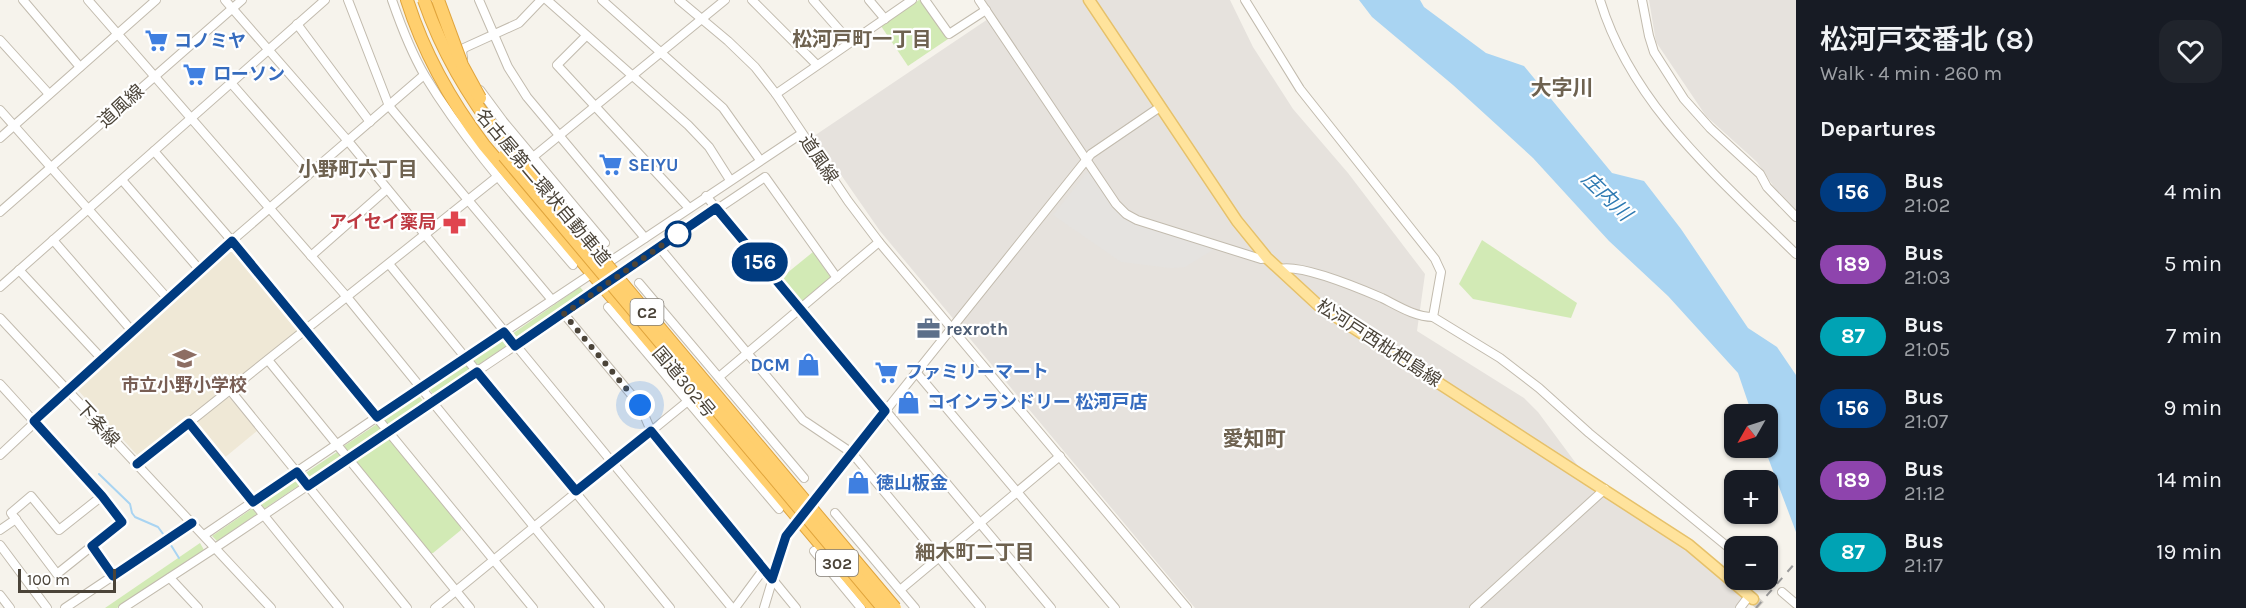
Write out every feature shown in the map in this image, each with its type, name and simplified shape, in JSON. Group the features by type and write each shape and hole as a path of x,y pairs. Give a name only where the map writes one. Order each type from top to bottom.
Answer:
{"highway":[{"name":"国道302号","path":"407,0 425,47 451,98 484,145 603,286 629,318 649,348 799,519 818,548 845,581 874,608"},
{"name":"名古屋第二環状自動車道","path":"416,0 437,56 452,83 488,136 883,608"},
{"name":"名古屋第二環状自動車道","path":"424,0 445,53 476,107 895,608"},
{"path":"438,0 462,65 474,88 505,135 569,219"}],"main road":[{"name":"松河戸西枇杷島線","path":"1089,0 1221,198 1268,258 1318,305 1689,545 1751,597"}],"street":[{"path":"23,0 80,67"},
{"path":"88,0 347,297 600,608"},
{"path":"0,138 156,0"},
{"path":"225,0 348,141 733,608 764,570"},
{"name":"道風線","path":"0,212 242,0"},
{"path":"0,287 325,0"},
{"path":"348,0 388,106 552,300"},
{"path":"392,0 424,75 459,127 497,177 573,265"},
{"path":"478,0 508,67 527,97 645,238"},
{"path":"542,0 519,23 464,48 462,58 484,96 605,243"},
{"path":"547,0 700,137 730,180"},
{"path":"602,0 661,50 723,108 760,160"},
{"name":"道風線","path":"679,0 755,67 879,242 1060,456 1181,606"},
{"path":"533,157 724,0"},
{"path":"752,0 817,65"},
{"path":"813,0 850,42"},
{"path":"869,0 885,19"},
{"path":"776,94 912,0"},
{"path":"925,0 949,34 986,10"},
{"path":"980,0 1116,204 1126,214 1137,220 1261,260 1268,258"},
{"path":"1245,0 1300,89 1435,259 1441,272 1433,318"},
{"path":"1600,0 1619,49 1654,106 1688,146 1796,254"},
{"path":"1642,0 1654,52 1684,99 1710,128 1760,174 1767,187 1796,217"},
{"path":"297,24 370,122"},
{"path":"586,36 557,66 689,208"},
{"path":"0,40 49,94"},
{"path":"0,454 199,269 424,75"},
{"path":"231,83 310,173"},
{"path":"764,608 784,541 799,519 1091,154 1160,107"},
{"path":"0,110 168,299"},
{"path":"204,536 377,417 801,134"},
{"path":"154,151 306,330 533,608"},
{"path":"137,464 497,177"},
{"path":"123,608 133,605 564,314 716,208 765,177 837,278"},
{"path":"122,180 199,269"},
{"path":"546,219 554,182"},
{"path":"311,256 387,189"},
{"path":"706,196 1051,608"},
{"path":"53,240 132,331"},
{"path":"719,377 879,242"},
{"path":"659,247 803,420 852,453 981,608"},
{"path":"389,264 670,608"},
{"path":"1280,269 1288,267 1313,274 1368,292 1422,317 1433,318 1500,358 1539,388 1589,433 1724,544"},
{"path":"19,270 102,359"},
{"path":"639,283 804,478"},
{"path":"609,307 649,348 688,401 779,509"},
{"path":"564,314 640,405 651,431 796,608"},
{"name":"下条線","path":"0,318 271,608"},
{"path":"629,318 674,324"},
{"path":"268,360 470,608"},
{"path":"916,372 1115,608"},
{"path":"0,384 102,496 122,522 57,574 11,513 32,496 59,530 102,496"},
{"path":"230,390 407,608"},
{"path":"435,608 688,401"},
{"path":"189,423 339,608"},
{"path":"756,468 762,428"},
{"path":"900,590 1060,456"},
{"path":"757,484 772,487"},
{"path":"1474,608 1605,489"},
{"path":"835,513 915,608"},
{"path":"0,530 16,519"},
{"path":"65,608 192,523"},
{"path":"0,545 47,608"},
{"path":"92,546 113,576"},
{"path":"818,548 865,549"},
{"path":"170,578 198,608"},
{"path":"845,581 861,608"},
{"path":"1782,592 1796,604"},
{"path":"0,595 10,608"},
{"path":"1740,608 1751,597"}],"shaded area":[{"path":"985,0 1230,0 1253,47 1293,109 1348,173 1425,274 1417,331 1524,398 1538,412 1595,489 1687,549 1724,581 1724,590 1735,590 1743,597 1737,608 1195,608 880,231 814,136 994,15"},
{"path":"1649,0 1796,0 1796,211 1776,190 1757,162 1706,116 1656,42"},
{"path":"1088,171 1091,171 1118,210 1216,248 1185,267 1169,268 1121,262 1053,215"},
{"name":"市立小野小学校","path":"230,249 234,249 297,328 297,331 140,456 137,455 76,388"},
{"path":"230,398 257,431 223,459 196,422"}],"green space":[{"path":"922,0 948,39 908,66 881,26"},
{"path":"1482,240 1577,303 1571,318 1473,299 1459,284"},
{"path":"813,252 831,278 801,303 781,278"},
{"path":"580,287 585,293 516,339 512,334"},
{"path":"505,339 509,344 478,365 473,360"},
{"path":"466,365 470,370 433,394 429,389"},
{"path":"419,396 423,401 389,425 384,420"},
{"path":"377,424 381,430 349,452 344,446"},
{"path":"385,438 389,439 461,527 461,530 433,553 356,461"},
{"path":"337,452 341,457 308,479 304,474"},
{"path":"296,479 301,484 264,509 260,504"},
{"path":"253,508 257,514 217,541 212,536"},
{"path":"200,543 204,550 117,608 105,608"}],"water":[{"name":"庄内川","path":"1359,0 1420,0 1424,7 1486,53 1524,66 1612,173 1644,181 1681,229 1748,328 1777,347 1796,375 1796,532 1778,484 1778,470 1773,470 1768,458 1778,458 1778,404 1749,404 1738,373 1668,296 1609,241 1533,158 1453,85 1372,17"}],"waterway":[{"path":"99,474 130,504 135,517 158,527 166,538"},
{"path":"169,542 179,558"}],"tunnel":[{"path":"1753,599 1763,608"}],"railway":[{"path":"1756,608 1796,562"}],"bus line":[{"name":"156","path":"137,464 189,423 253,502 297,472 308,486 477,372 576,491 651,431 772,579 786,536 885,411 716,208 515,346 504,332 377,417 232,241 34,421 102,496 122,522 92,546 113,576 192,523"}],"place":[{"name":"コノミヤ","path":"156,41"},
{"name":"ローソン","path":"195,74"},
{"name":"SEIYU","path":"610,165"},
{"name":"アイセイ薬局","path":"454,222"},
{"name":"rexroth","path":"928,329"},
{"name":"市立小野小学校","path":"184,359"},
{"name":"DCM","path":"808,365"},
{"name":"ファミリーマート","path":"887,372"},
{"name":"コインランドリー 松河戸店","path":"909,402"},
{"name":"徳山板金","path":"858,483"}],"district":[{"name":"松河戸町一丁目","path":"862,39"},
{"name":"大字川","path":"1562,88"},
{"name":"小野町六丁目","path":"358,169"},
{"name":"愛知町","path":"1254,439"},
{"name":"細木町二丁目","path":"975,552"}],"route":[{"path":"640,405 564,314 678,234"}]}
